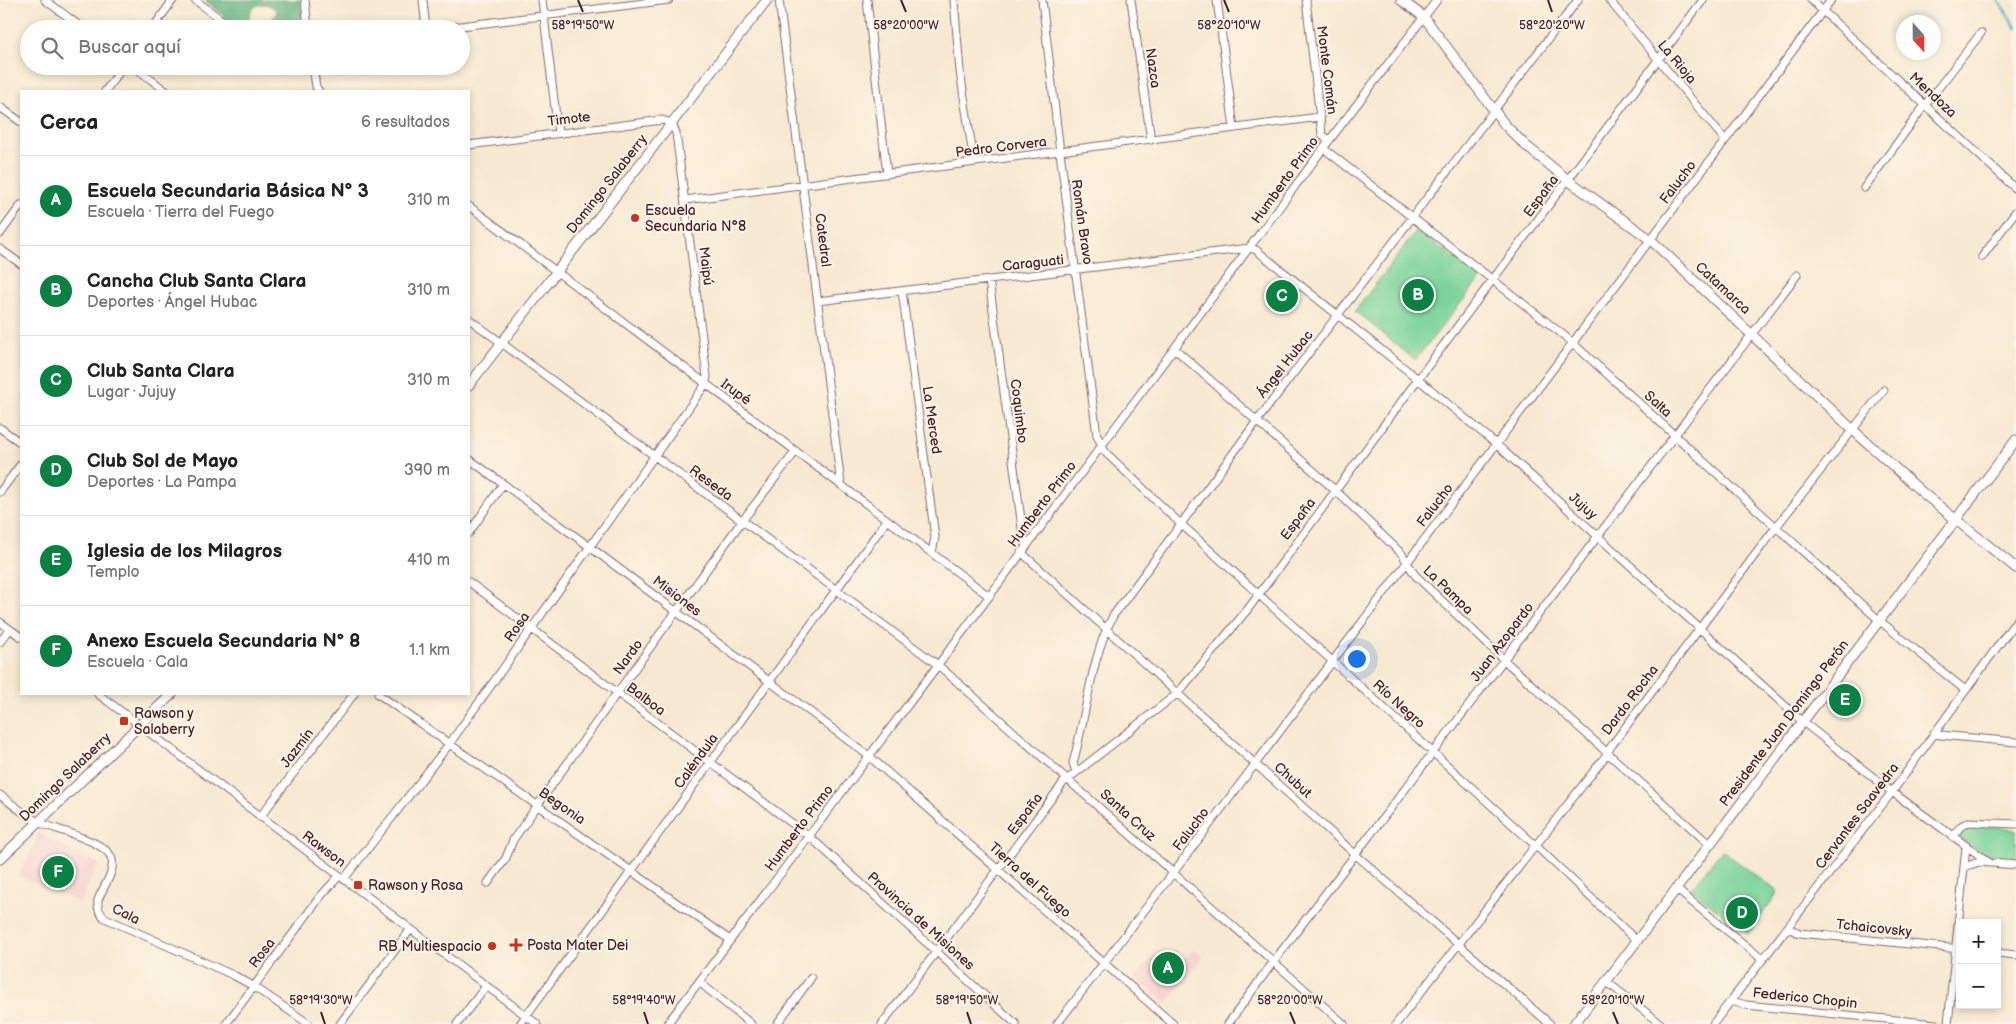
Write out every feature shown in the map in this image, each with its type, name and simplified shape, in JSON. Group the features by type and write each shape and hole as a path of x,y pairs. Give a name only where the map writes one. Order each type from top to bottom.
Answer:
{"street":[{"path":"46,0 72,20"},
{"path":"159,20 173,0"},
{"path":"195,0 222,20"},
{"path":"305,0 307,20"},
{"path":"422,0 425,20"},
{"path":"542,0 558,133"},
{"path":"470,25 669,0"},
{"name":"Domingo Salaberry","path":"470,384 767,0"},
{"name":"Catedral","path":"779,0 840,484"},
{"path":"867,0 887,174"},
{"path":"954,0 960,71 974,162"},
{"name":"Román Bravo","path":"1042,0 1097,435 1101,446"},
{"name":"Nazca","path":"1131,0 1151,140"},
{"path":"1217,0 1234,128"},
{"name":"Monte Comán","path":"1306,0 1322,134 1329,141"},
{"name":"Catamarca","path":"1401,0 1424,17 1515,135 1568,180 1651,240 1852,429 1956,520 2016,568"},
{"name":"Humberto Primo","path":"667,1024 1175,349 1323,148 1437,0"},
{"name":"Ángel Hubac","path":"1076,772 1073,762 1106,628 1113,616 1257,421 1578,0"},
{"name":"La Rioja","path":"1609,0 1725,140"},
{"name":"España","path":"882,1024 1068,778 1178,694 1258,593 1703,0"},
{"name":"Mendoza","path":"1811,0 2016,189"},
{"name":"Falucho","path":"1057,1024 1174,873 1830,0"},
{"path":"1864,188 1981,33"},
{"path":"106,90 117,75"},
{"path":"145,75 165,90"},
{"path":"315,75 318,89"},
{"path":"0,107 20,121"},
{"name":"Pedro Corvera","path":"685,200 1320,117"},
{"name":"Timote","path":"470,145 662,120 672,123"},
{"name":"Maipú","path":"672,123 676,133 707,369 705,384"},
{"name":"Salta","path":"1323,148 1572,343 1880,621 1965,690"},
{"path":"0,234 20,206"},
{"name":"Irupé","path":"470,207 989,596"},
{"path":"1982,257 2016,211"},
{"name":"Caraguati","path":"818,301 1250,248"},
{"name":"Jujuy","path":"1250,248 1256,250 1339,315 1496,444 1803,722 1892,792 1990,863"},
{"path":"0,249 20,263"},
{"name":"Juan Azopardo","path":"1228,1024 1797,275"},
{"name":"Coquimbo","path":"989,280 1023,535 1027,545"},
{"name":"La Merced","path":"902,291 935,537 932,553"},
{"name":"Reseda","path":"470,320 938,665"},
{"name":"La Pampa","path":"1175,349 1335,490 1402,554 1414,575 1558,710 1709,844"},
{"name":"Rosa","path":"226,1024 320,897 341,878 450,743 705,384"},
{"name":"Dardo Rocha","path":"1396,1024 1608,753 1699,628 1884,390"},
{"path":"0,428 20,442"},
{"name":"Presidente Juan Domingo Perón","path":"1574,1024 2016,440"},
{"name":"Río Negro","path":"1101,446 1105,452 1181,524 1535,845 1637,941"},
{"name":"Nardo","path":"488,882 506,858 513,840 617,693 742,521 796,451"},
{"name":"Misiones","path":"470,460 869,756"},
{"path":"0,492 20,465"},
{"path":"470,532 503,484"},
{"name":"Caléndula","path":"520,1024 834,590 887,520"},
{"name":"Chubut","path":"1021,552 1356,855 1550,1024"},
{"name":"Balboa","path":"470,583 809,836"},
{"name":"Cervantes Saavedra","path":"1713,1024 1892,792 2016,620"},
{"path":"0,622 20,636"},
{"path":"0,642 10,629"},
{"name":"Santa Cruz","path":"938,665 1344,1024"},
{"name":"Rawson","path":"99,695 537,1024"},
{"name":"Domingo Salaberry","path":"0,859 171,695"},
{"name":"Jazmín","path":"260,817 353,695"},
{"name":"Begonia","path":"379,695 730,940"},
{"path":"1934,733 2016,742"},
{"name":"Tierra del Fuego","path":"869,756 1000,869 1173,1024"},
{"name":"Cala","path":"0,795 38,822 98,845 111,857 112,869 98,900 98,910 105,918 235,976 309,1024"},
{"path":"1952,837 1960,826 1968,822 2016,824"},
{"name":"Provincia de Misiones","path":"809,836 1016,1024"},
{"path":"1960,919 1966,847"},
{"path":"1964,867 1979,862 2016,865"},
{"path":"1676,889 1762,959"},
{"name":"Tchaicovsky","path":"1787,928 1800,933 1956,949"},
{"path":"340,1024 410,930"},
{"path":"2001,953 2016,955"},
{"path":"1948,1024 1956,964"},
{"path":"777,1024 811,978"},
{"path":"699,982 752,1024"},
{"path":"1607,982 1661,1024"},
{"path":"458,1024 486,986"},
{"name":"Federico Chopin","path":"1731,1001 1746,1005 1936,1024"}],"shaded area":[{"path":"39,834 99,864 80,903 19,876"},
{"path":"1194,949 1203,957 1166,1004 1135,977 1156,953 1165,960 1174,950 1184,960"}],"green space":[{"path":"205,0 300,0 302,15 301,20 272,20 277,12 271,6 264,4 252,9 249,20 228,20"},
{"path":"1417,230 1481,278 1415,360 1355,311"},
{"path":"1973,825 2016,829 2016,861 1987,856 1959,838 1963,829"},
{"path":"1722,850 1778,892 1748,934 1691,889"}],"waterway":[{"path":"1998,0 2016,28"}],"place":[{"name":"Escuela Secundaria N°8","path":"635,218"},
{"name":"Cancha Club Santa Clara","path":"1418,295"},
{"name":"Club Santa Clara","path":"1282,296"},
{"name":"Iglesia de los Milagros","path":"1845,700"},
{"name":"Rawson y Salaberry","path":"124,721"},
{"name":"Anexo Escuela Secundaria N° 8","path":"58,872"},
{"name":"Rawson y Rosa","path":"358,885"},
{"name":"Club Sol de Mayo","path":"1742,913"},
{"name":"Posta Mater Dei","path":"516,945"},
{"name":"RB Multiespacio","path":"492,946"},
{"name":"Escuela Secundaria Básica Nº 3","path":"1168,968"}]}
